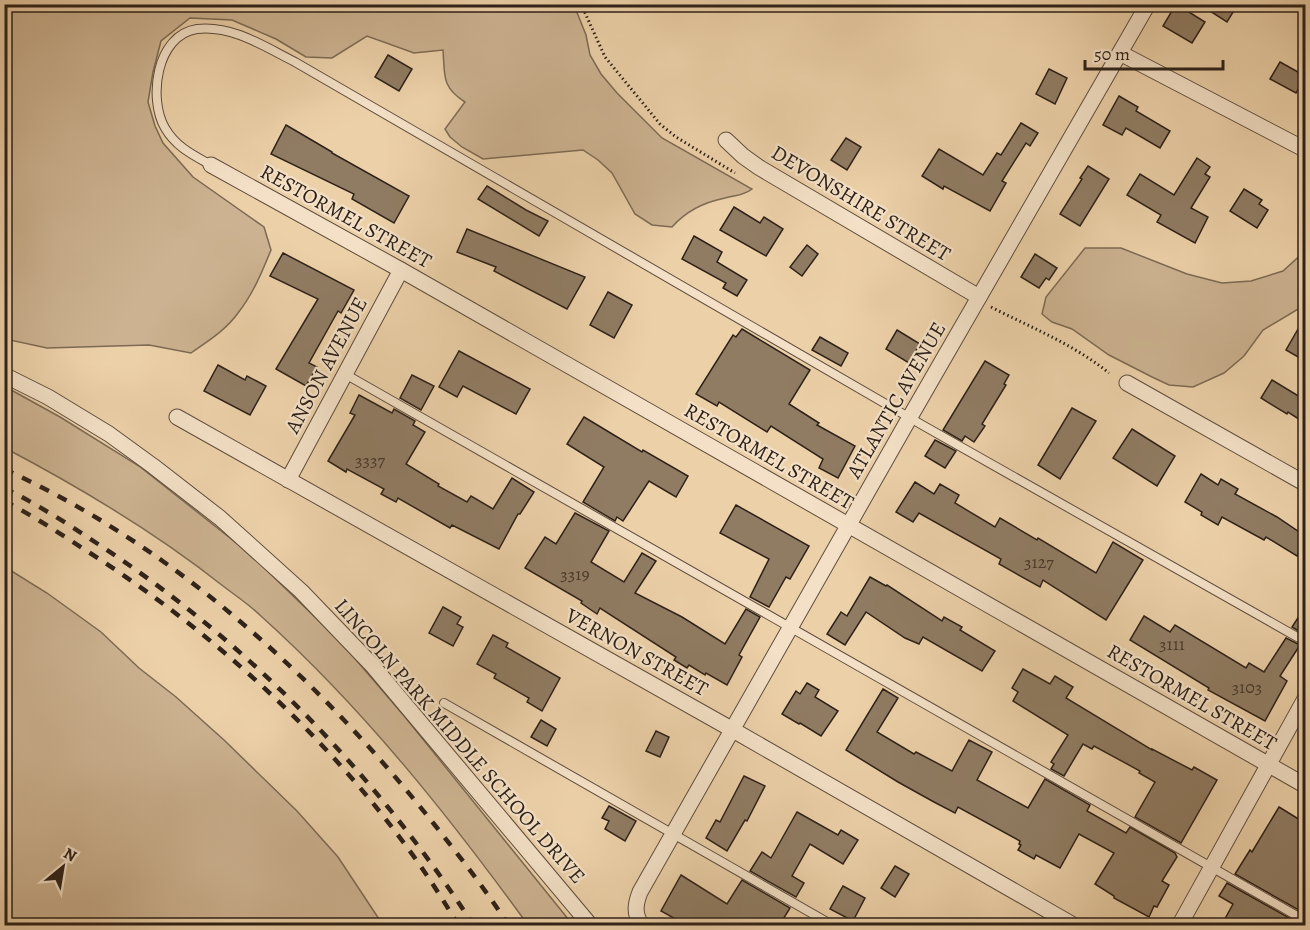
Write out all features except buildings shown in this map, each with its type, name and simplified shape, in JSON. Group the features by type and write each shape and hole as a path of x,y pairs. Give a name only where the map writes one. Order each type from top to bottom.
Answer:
{"street":[{"name":"ATLANTIC AVENUE","path":"639,919 636,902 640,892 910,417 984,302 1148,4"},
{"path":"1120,53 1305,150"},
{"name":"DEVONSHIRE STREET","path":"726,140 760,168 984,302"},
{"name":"RESTORMEL STREET","path":"211,165 401,270 1305,786"},
{"name":"ANSON AVENUE","path":"288,480 401,270"},
{"name":"LINCOLN PARK MIDDLE SCHOOL DRIVE","path":"4,375 48,397 99,428 153,466 220,518 302,591 372,665 591,926"},
{"path":"1127,383 1305,484"},
{"name":"VERNON STREET","path":"177,417 733,730 1075,926"},
{"path":"1179,926 1305,697"}],"lane":[{"path":"211,165 184,150 173,140 159,115 155,99 156,78 171,44 194,30 224,30 244,36 296,63 1305,642"},
{"path":"344,374 1305,921"},
{"path":"444,703 834,926"}],"path":[{"path":"581,4 605,57 660,124 676,137 741,176"},
{"path":"984,302 1053,336 1088,357 1108,373"}],"shaded area":[{"path":"4,5 574,5 586,35 590,55 601,74 617,93 662,138 752,189 703,205 683,216 672,227 652,225 635,214 612,173 583,150 483,159 450,137 445,129 465,102 448,86 443,50 414,53 367,36 332,58 306,57 276,39 232,20 190,18 161,41 148,102 163,143 193,177 264,227 271,250 248,298 228,325 191,353 149,345 47,348 5,339"},
{"path":"1085,248 1121,248 1187,274 1222,283 1251,281 1283,271 1305,251 1305,305 1263,330 1244,356 1224,373 1193,387 1169,385 1109,355 1072,329 1052,322 1042,314 1046,297"},
{"path":"4,386 60,417 139,466 249,553 351,654 405,717 573,925 528,925 467,843 403,764 335,688 253,608 144,529 62,479 5,448"},
{"path":"5,567 47,593 101,632 139,668 224,740 297,811 338,857 383,925 5,925"}],"railway":[{"path":"4,469 67,501 127,537 185,577 240,621 292,668 389,770 463,861 509,926"},
{"path":"4,488 64,522 153,583 207,624 257,668 352,764 436,870 474,926"},
{"path":"4,501 48,526 135,583 222,650 263,687 303,725 376,807 422,868 459,926"}]}
